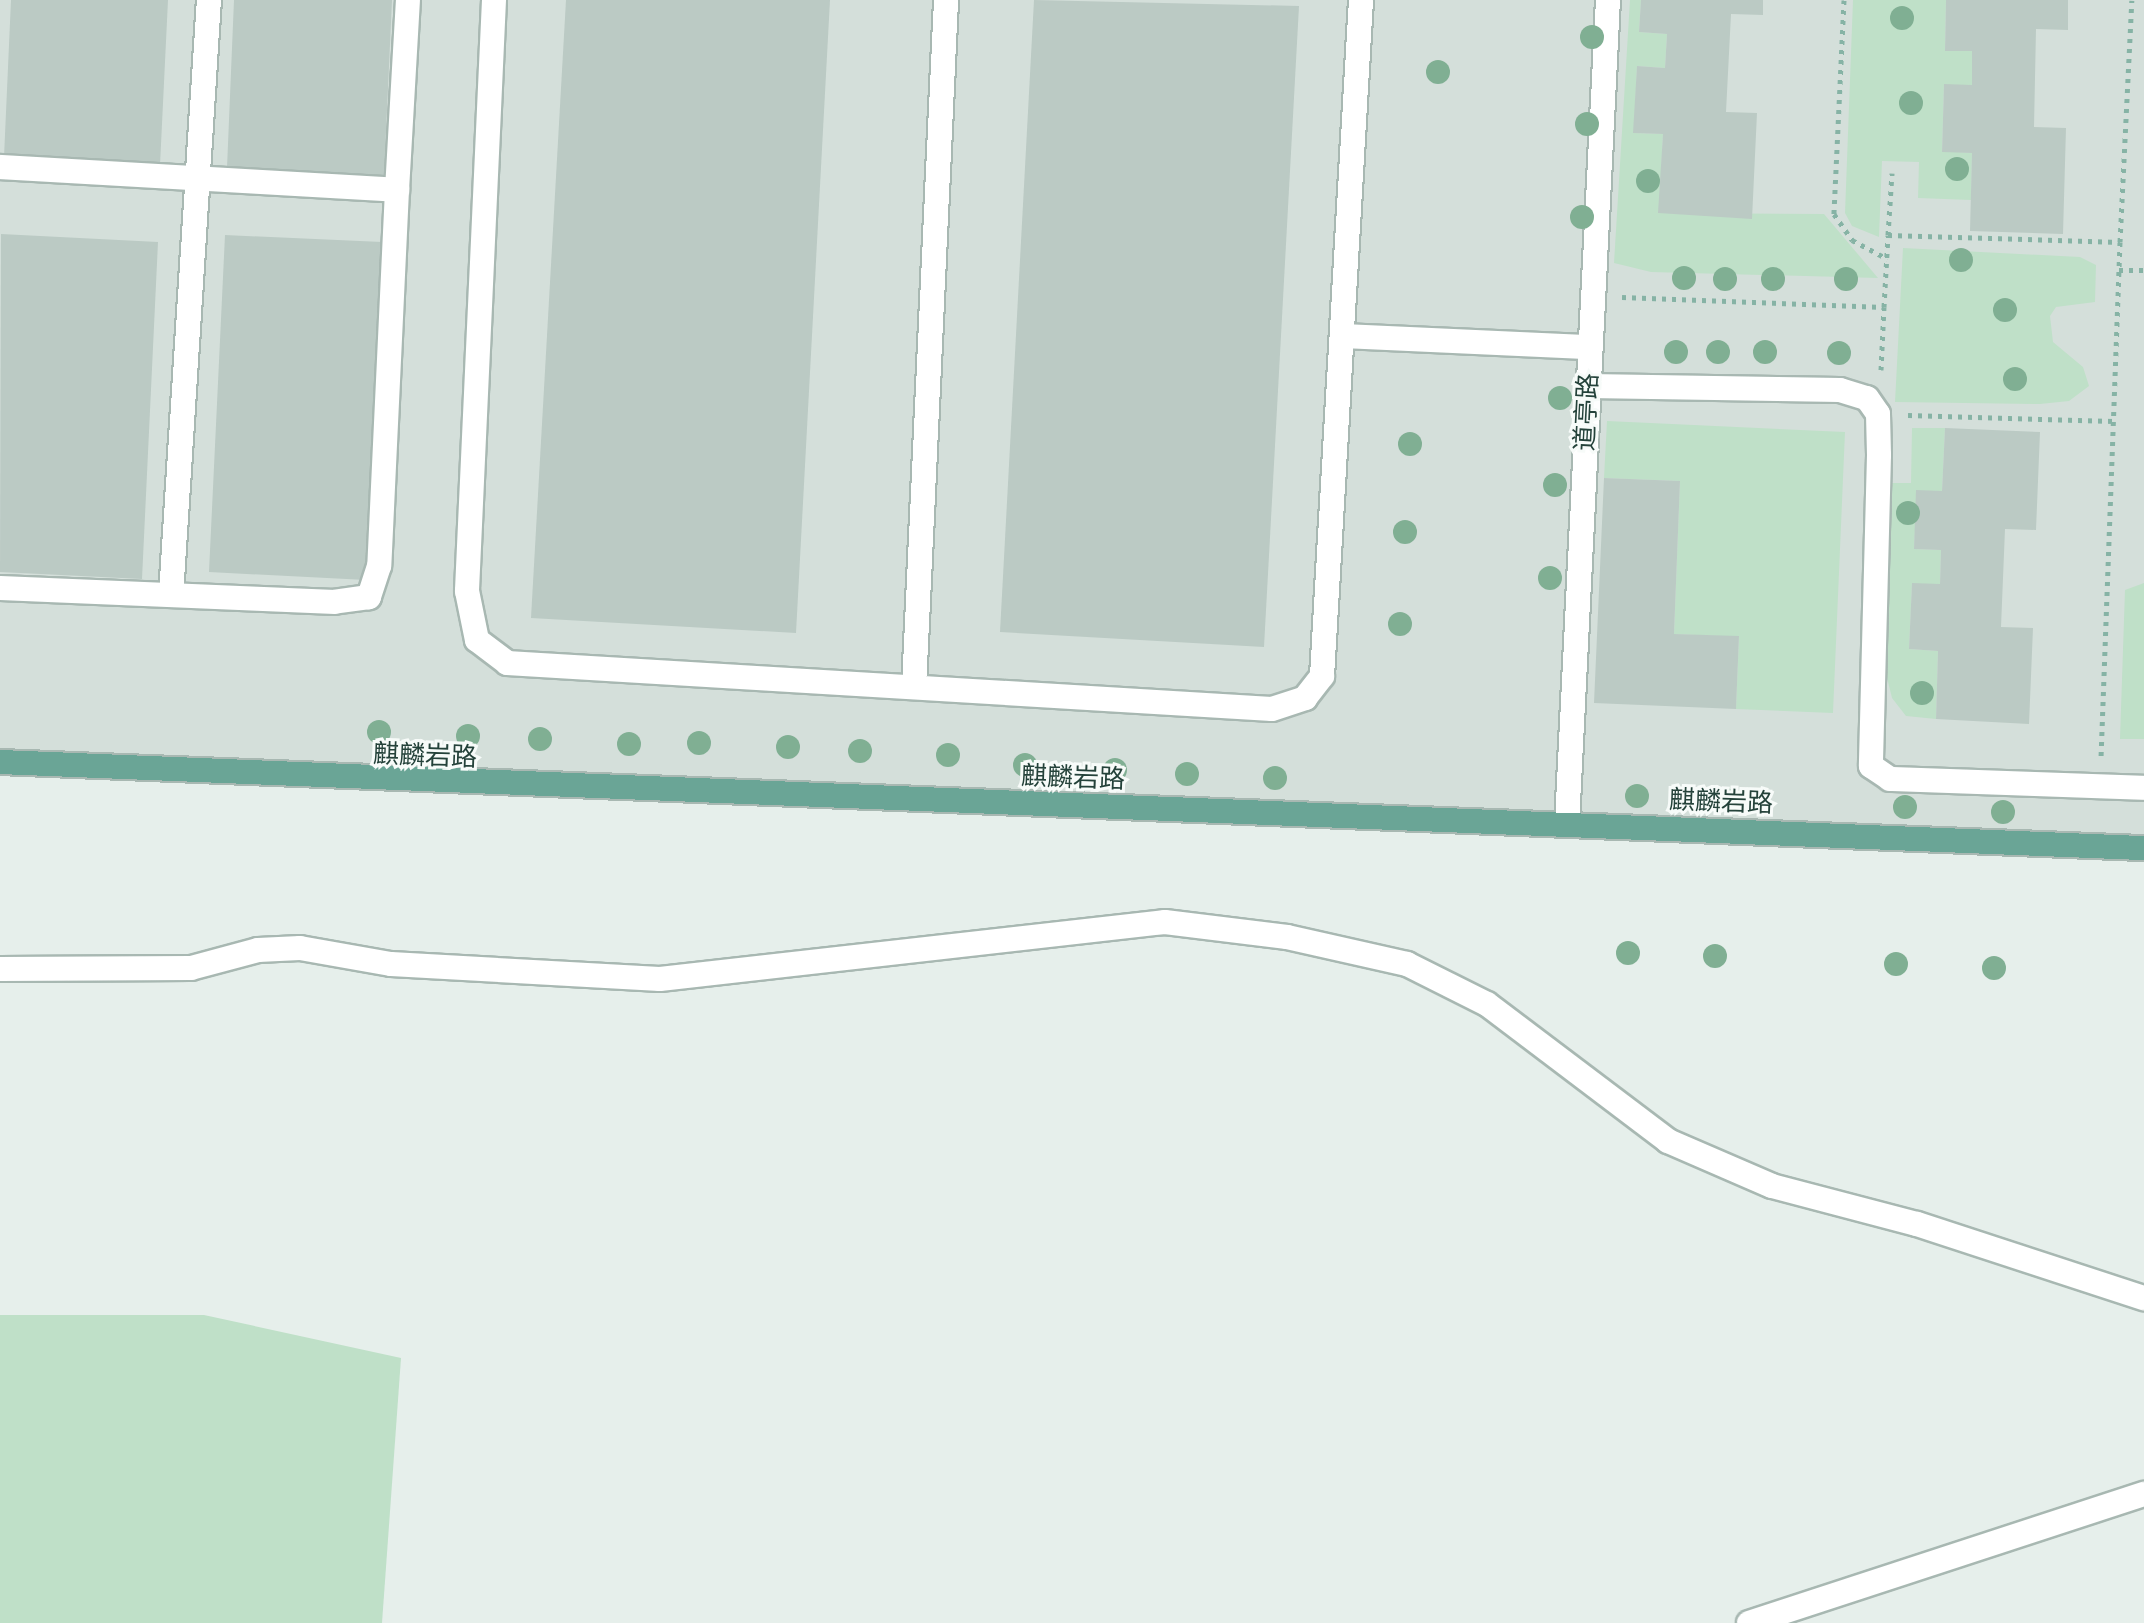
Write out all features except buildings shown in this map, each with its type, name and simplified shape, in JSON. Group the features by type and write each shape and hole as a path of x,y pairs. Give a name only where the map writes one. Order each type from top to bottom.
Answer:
{"main road":[{"name":"麒麟岩路","path":"0,762 411,784 1567,823 2144,848"}],"street":[{"path":"171,595 209,0"},
{"path":"0,588 171,595 369,597 379,566 408,0"},
{"path":"494,0 467,591 477,640 507,663 1272,709 1305,698 1322,676 1361,0"},
{"path":"914,687 946,0"},
{"name":"道亭路","path":"1567,823 1608,0"},
{"path":"0,167 397,190"},
{"path":"1344,336 1590,347"},
{"path":"1589,386 1840,390 1867,398 1878,414 1871,766 1890,779 2144,788"},
{"path":"0,969 191,968 258,950 300,948 391,964 660,979 1165,922 1287,937 1407,964 1487,1004 1668,1141 1772,1186 1917,1224 2144,1298"},
{"path":"1749,1623 2144,1494"}],"path":[{"path":"1844,0 1834,214 1852,240 1887,259"},
{"path":"2100,787 2132,0"},
{"path":"1892,173 1878,414 2114,421"},
{"path":"1888,235 2120,242"},
{"path":"2119,270 2144,270"},
{"path":"1593,296 1884,307"}],"shaded area":[{"path":"0,0 2144,0 2144,850 0,762"}],"green space":[{"path":"1630,0 1641,0 1639,32 1667,34 1665,68 1637,66 1634,133 1663,134 1659,213 1824,214 1878,278 1651,272 1614,263"},
{"path":"1853,0 1946,0 1945,51 1972,51 1972,85 1944,85 1942,151 1972,153 1971,200 1918,198 1919,162 1882,161 1879,237 1852,226 1845,213"},
{"path":"1903,248 2080,257 2096,265 2095,302 2056,307 2050,316 2053,342 2083,367 2089,386 2069,401 2040,404 1895,402"},
{"path":"1607,421 1845,432 1833,713 1736,709 1739,637 1674,634 1680,481 1604,478"},
{"path":"1912,428 1945,428 1942,491 1917,491 1914,549 1941,550 1940,584 1912,584 1909,649 1938,651 1936,719 1906,716 1892,698 1883,662 1888,483 1911,483"},
{"path":"2144,583 2144,739 2120,739 2125,590"},
{"path":"0,1315 204,1315 401,1358 382,1623 0,1623"}]}
